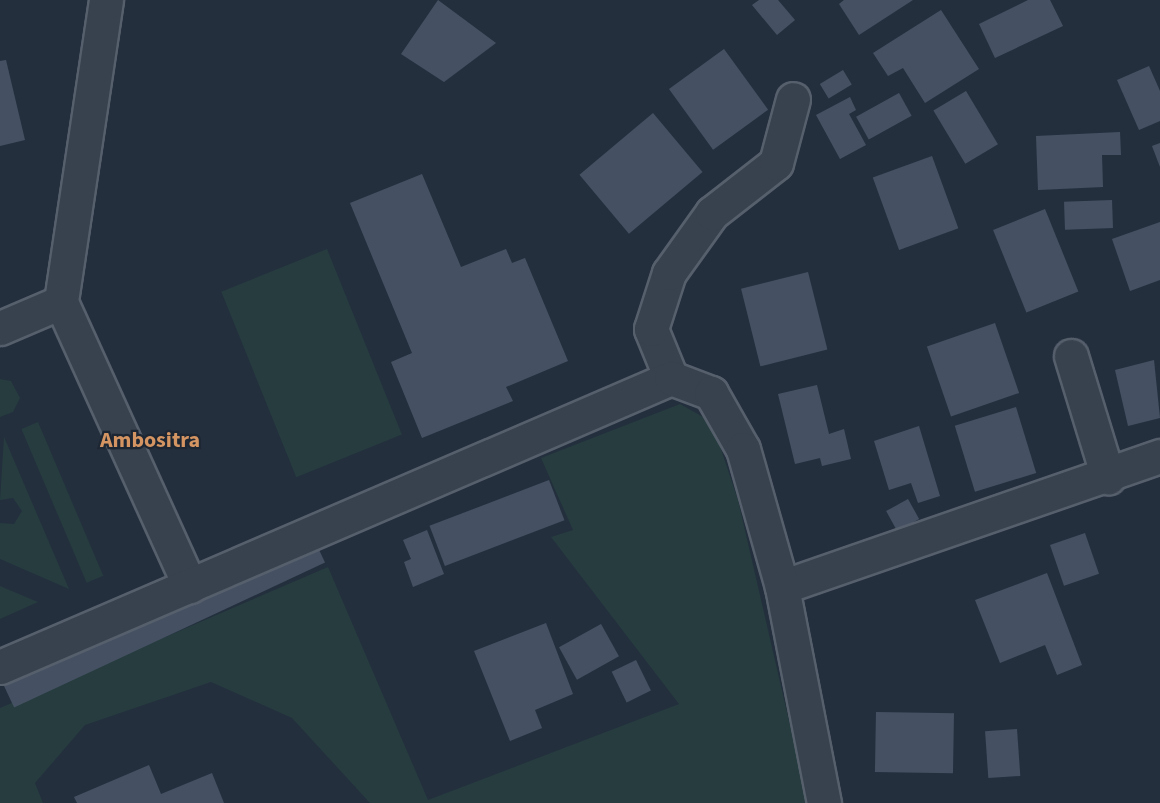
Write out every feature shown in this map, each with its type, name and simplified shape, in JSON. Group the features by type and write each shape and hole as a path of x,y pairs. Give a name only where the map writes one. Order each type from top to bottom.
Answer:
{"street":[{"path":"106,0 61,302 189,586"},
{"path":"671,378 651,329 669,273 712,213 776,163 793,99"},
{"path":"0,328 61,302"},
{"path":"1071,357 1108,477"},
{"path":"0,668 671,378 711,393 743,449 782,587 824,803"},
{"path":"782,587 1108,477 1160,456"}],"green space":[{"path":"327,249 402,434 296,477 221,292"},
{"path":"0,379 11,381 20,398 13,412 0,417"},
{"path":"680,404 712,422 738,500 808,803 370,803 292,718 211,682 85,725 35,783 43,803 0,803 0,708 328,567 428,800 679,704 551,537 573,530 541,458"},
{"path":"38,422 103,576 87,583 21,429"},
{"path":"4,437 69,589 0,559 0,523 14,524 22,511 13,498 0,500"},
{"path":"0,586 38,602 0,619"}],"building":[{"path":"438,0 496,43 444,82 401,54"},
{"path":"759,0 778,0 795,20 777,35 752,5"},
{"path":"844,0 913,0 859,35 839,4"},
{"path":"1028,0 1050,0 1063,26 995,58 979,24"},
{"path":"941,10 979,69 925,103 903,68 888,76 873,53"},
{"path":"724,49 768,110 713,150 669,89"},
{"path":"6,60 25,140 0,146 0,61"},
{"path":"1149,66 1160,91 1160,121 1139,130 1117,80"},
{"path":"843,70 852,85 829,98 820,84"},
{"path":"966,91 998,144 965,164 933,111"},
{"path":"899,93 912,116 869,139 856,117"},
{"path":"850,97 856,110 849,114 866,145 840,159 816,115"},
{"path":"653,113 702,172 629,234 579,175"},
{"path":"1120,132 1121,155 1102,155 1103,187 1038,190 1036,136"},
{"path":"1160,143 1160,167 1152,146"},
{"path":"932,156 958,228 899,250 873,178"},
{"path":"422,174 461,267 506,249 512,263 525,258 568,361 506,387 513,401 422,438 391,362 412,353 350,203"},
{"path":"1112,200 1113,228 1065,230 1064,202"},
{"path":"1045,209 1078,292 1026,312 993,230"},
{"path":"1160,222 1160,280 1130,291 1112,239"},
{"path":"808,272 827,350 760,366 741,289"},
{"path":"995,323 1019,393 951,416 927,346"},
{"path":"1154,360 1160,418 1128,426 1115,370"},
{"path":"817,385 829,434 844,429 851,459 822,466 820,458 795,464 778,394"},
{"path":"1016,407 1036,473 975,492 955,426"},
{"path":"919,426 940,496 918,503 911,483 889,490 874,441"},
{"path":"549,480 564,520 445,566 430,526"},
{"path":"908,499 919,519 897,531 886,511"},
{"path":"427,530 444,574 413,587 404,562 411,559 403,540"},
{"path":"1085,533 1099,574 1064,586 1050,545"},
{"path":"314,539 325,563 14,708 3,684"},
{"path":"1047,573 1082,665 1057,675 1045,645 1000,663 975,600"},
{"path":"546,623 573,694 535,710 542,728 510,741 474,651"},
{"path":"601,624 619,656 577,680 559,647"},
{"path":"636,660 651,691 627,702 612,672"},
{"path":"876,712 954,713 953,773 875,772"},
{"path":"1017,729 1020,776 988,778 985,731"},
{"path":"149,765 161,794 212,773 224,803 77,803 74,797"}],"district":[{"name":"Ambositra","path":"150,441"}]}
